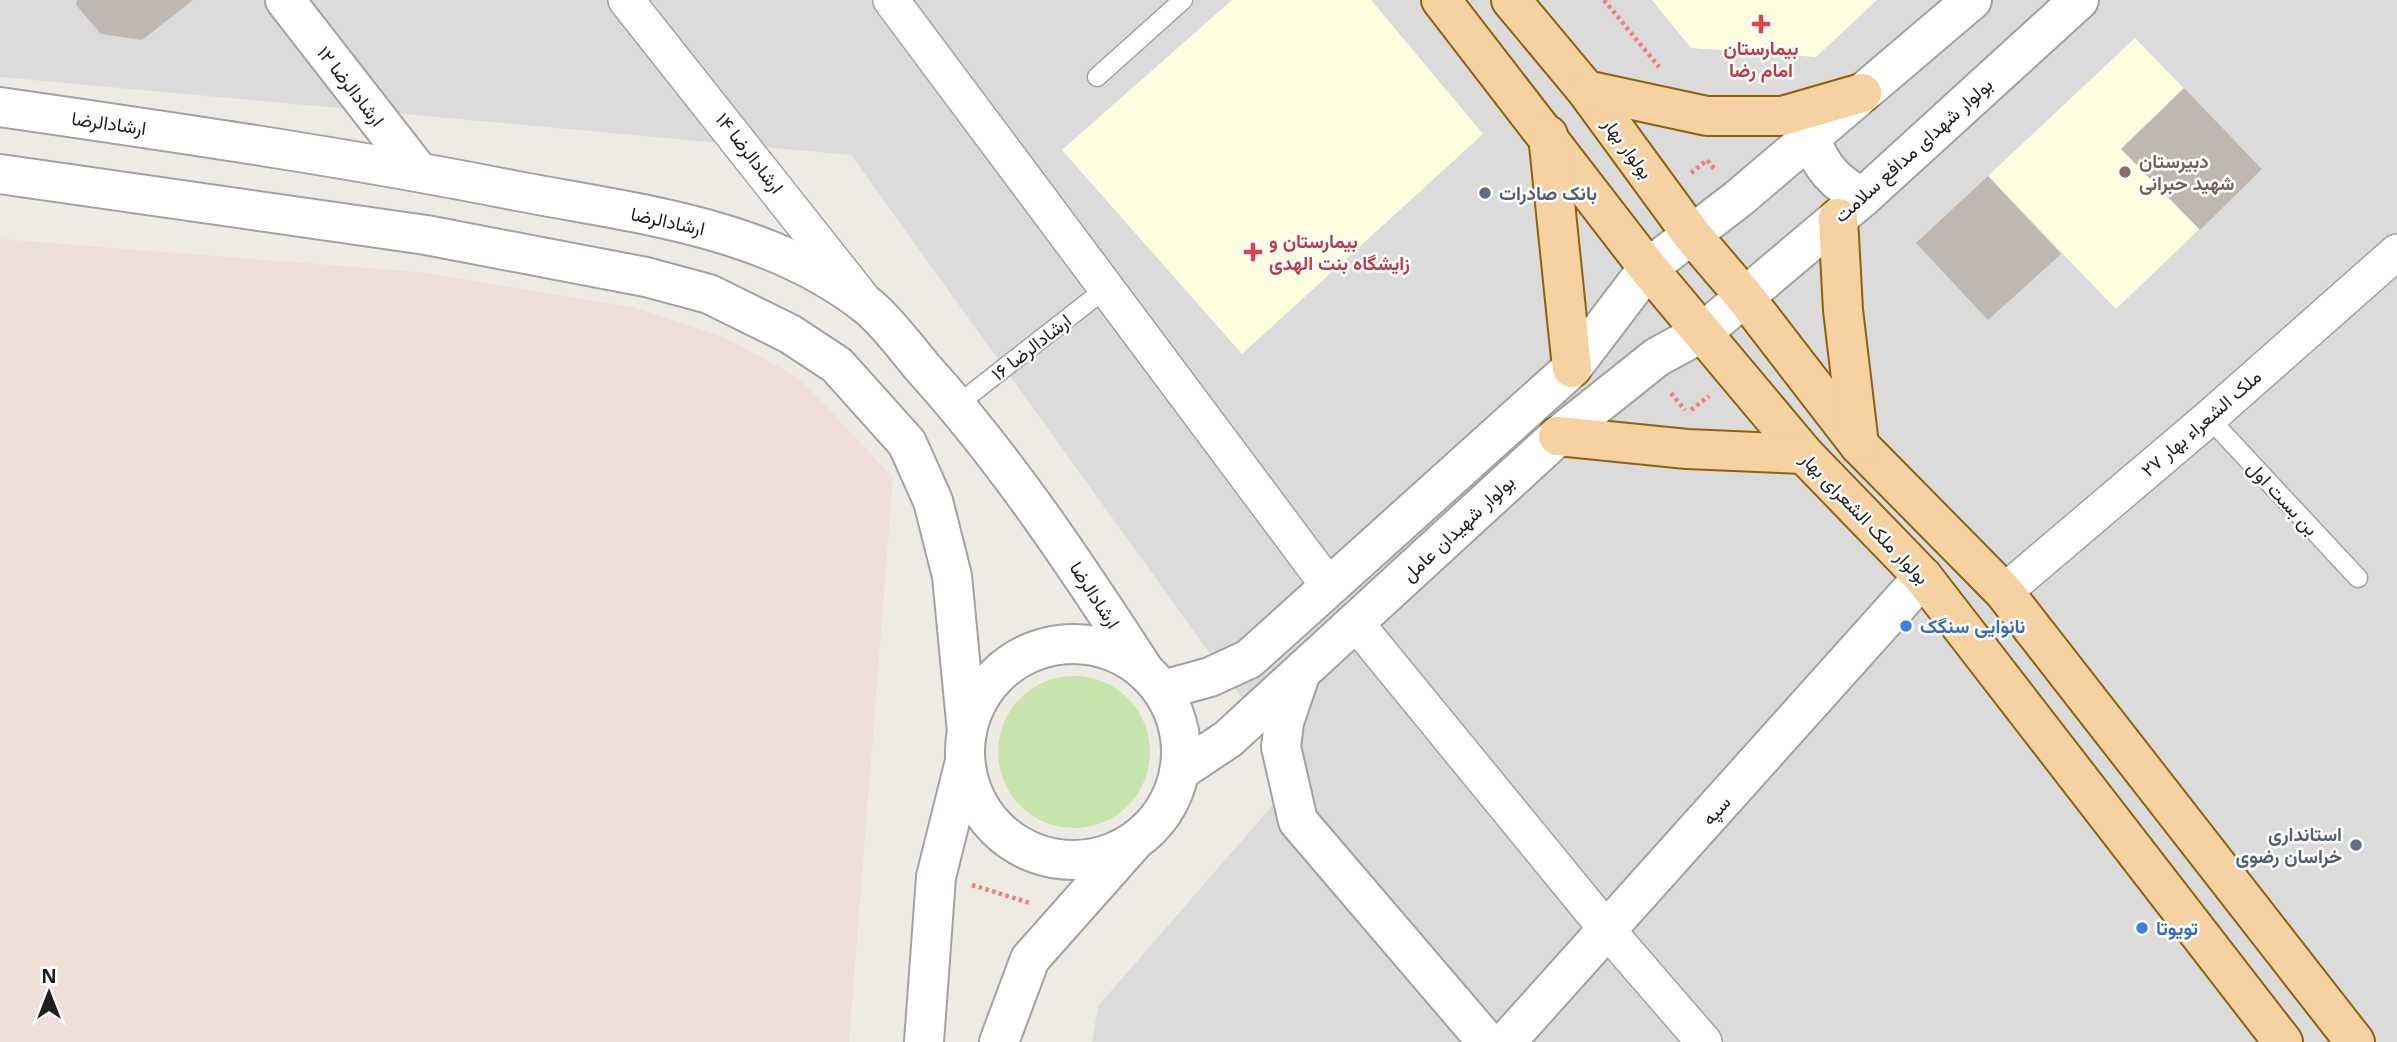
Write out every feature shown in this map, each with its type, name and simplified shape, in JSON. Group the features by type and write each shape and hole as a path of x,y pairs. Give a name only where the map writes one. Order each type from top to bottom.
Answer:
{"main road":[{"name":"بولوار ملک الشعرای بهار","path":"1441,0 1548,135 1648,268 1804,454 1923,577 2283,1042"},
{"name":"بولوار بهار","path":"1511,0 1586,90 1692,235 1744,296"},
{"path":"1586,90 1707,116 1782,116 1862,93"},
{"path":"1548,135 1572,368"},
{"path":"1850,207 1843,310 1859,445"},
{"path":"1744,296 1859,445 2004,592 2355,1042"},
{"path":"1558,436 1687,449 1804,454"}],"street":[{"name":"ارشادالرضا ١٢","path":"285,0 418,171"},
{"name":"ارشادالرضا ۱۴","path":"626,0 871,309"},
{"path":"891,0 1328,585"},
{"path":"1153,680 1210,677 1249,659 1328,585 1572,368 1648,268 1810,138 1972,0"},
{"name":"بولوار شهدای مدافع سلامت","path":"1744,296 1850,207 2079,0"},
{"name":"ارشادالرضا","path":"0,107 418,171 740,237 820,274 871,309 957,405 1067,551 1153,680"},
{"path":"1810,138 1824,168 1850,207"},
{"path":"0,174 426,235 646,277 709,294 790,334 837,365 907,443 928,489 952,576 971,789 984,813 1003,834 1027,850 1054,858 1083,860 1110,854 1135,841"},
{"name":"ملک الشعراء بهار ۲۷","path":"2004,592 2209,418 2397,252"},
{"name":"بولوار شهیدان عامل","path":"1180,771 1228,739 1558,436 1657,356 1703,332 1744,296"},
{"name":"سپه","path":"1506,1042 1923,577"},
{"path":"1355,622 1608,931 1704,1042"},
{"path":"924,1042 936,877 975,706 990,682 1012,663 1037,650 1065,644 1093,645 1120,654 1153,680 1175,715 1182,743 1180,771 1172,798 1156,822 1135,841 1030,959 999,1042"},
{"path":"1301,672 1284,722 1281,747 1298,821 1488,1042"}],"lane":[{"path":"1097,77 1183,0"},
{"name":"ارشادالرضا ۱۶","path":"957,405 1105,289"},
{"name":"بن بست اول","path":"2209,418 2358,578"}],"path":[{"path":"1604,0 1662,70"},
{"path":"936,877 963,882 1042,907 1059,928"}],"shaded area":[{"path":"0,0 2397,0 2397,1042 1092,1042 1098,1006 1298,776 851,155 0,77"},
{"name":"بیمارستان و زایشگاه بنت الهدی","path":"1232,0 1371,0 1483,134 1242,354 1062,150"},
{"name":"بیمارستان امام رضا","path":"1652,0 1877,0 1816,57 1691,48"},
{"name":"دبیرستان شهید حبرانی","path":"2135,38 2262,169 2116,309 1988,176"},
{"path":"0,239 418,272 633,307 724,337 799,378 893,477 849,1042 0,1042"}],"green space":[{"path":"1074,676 1103,682 1128,698 1144,723 1150,752 1144,781 1128,806 1103,822 1074,828 1045,822 1020,806 1004,781 998,752 1004,723 1020,698 1045,682"}],"building":[{"path":"77,0 193,0 142,40 101,34 76,5"},
{"path":"2184,88 2262,169 2200,230 2121,149"},
{"path":"1988,176 2061,254 1988,320 1916,243"}],"place":[{"name":"بیمارستان امام رضا","path":"1761,24"},
{"name":"دبیرستان شهید حبرانی","path":"2125,172"},
{"name":"بانک صادرات","path":"1485,193"},
{"name":"بیمارستان و زایشگاه بنت الهدی","path":"1253,252"},
{"name":"نانوایی سنگک","path":"1906,626"},
{"name":"استانداری خراسان رضوی","path":"2356,845"},
{"name":"تویوتا","path":"2142,928"}]}
